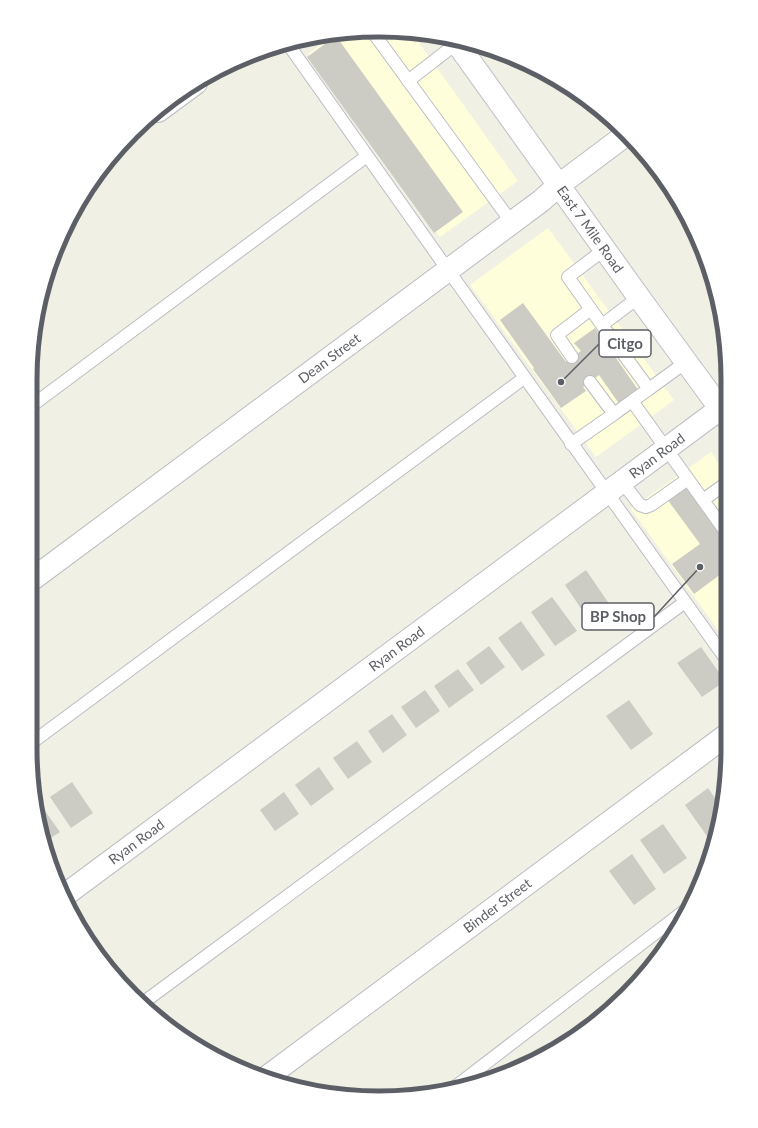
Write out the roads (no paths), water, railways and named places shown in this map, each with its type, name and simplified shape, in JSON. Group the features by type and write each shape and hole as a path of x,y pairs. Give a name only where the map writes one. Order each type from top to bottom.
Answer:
{"street":[{"name":"East 7 Mile Road","path":"461,47 639,298 686,362 721,405"},
{"name":"Dean Street","path":"37,576 512,223 559,185 622,138"},
{"name":"Ryan Road","path":"69,892 667,449 721,414"},
{"name":"Binder Street","path":"270,1073 721,739"}],"lane":[{"path":"376,37 512,223"},
{"path":"408,81 451,45"},
{"path":"291,49 572,444 614,488 685,602 721,652"},
{"path":"37,402 368,156"},
{"path":"605,249 568,277 602,325 612,345 630,370 649,389"},
{"path":"602,325 639,298"},
{"path":"572,357 556,335 591,309"},
{"path":"572,444 686,362"},
{"path":"37,739 524,378"},
{"path":"590,382 603,390 614,414"},
{"path":"632,401 721,525"},
{"path":"614,488 640,505 646,507 688,479"},
{"path":"703,500 721,487"},
{"path":"147,1000 685,602"},
{"path":"464,1080 677,917"}],"place":[{"name":"Citgo","path":"561,382"},
{"name":"BP Shop","path":"700,567"}]}
